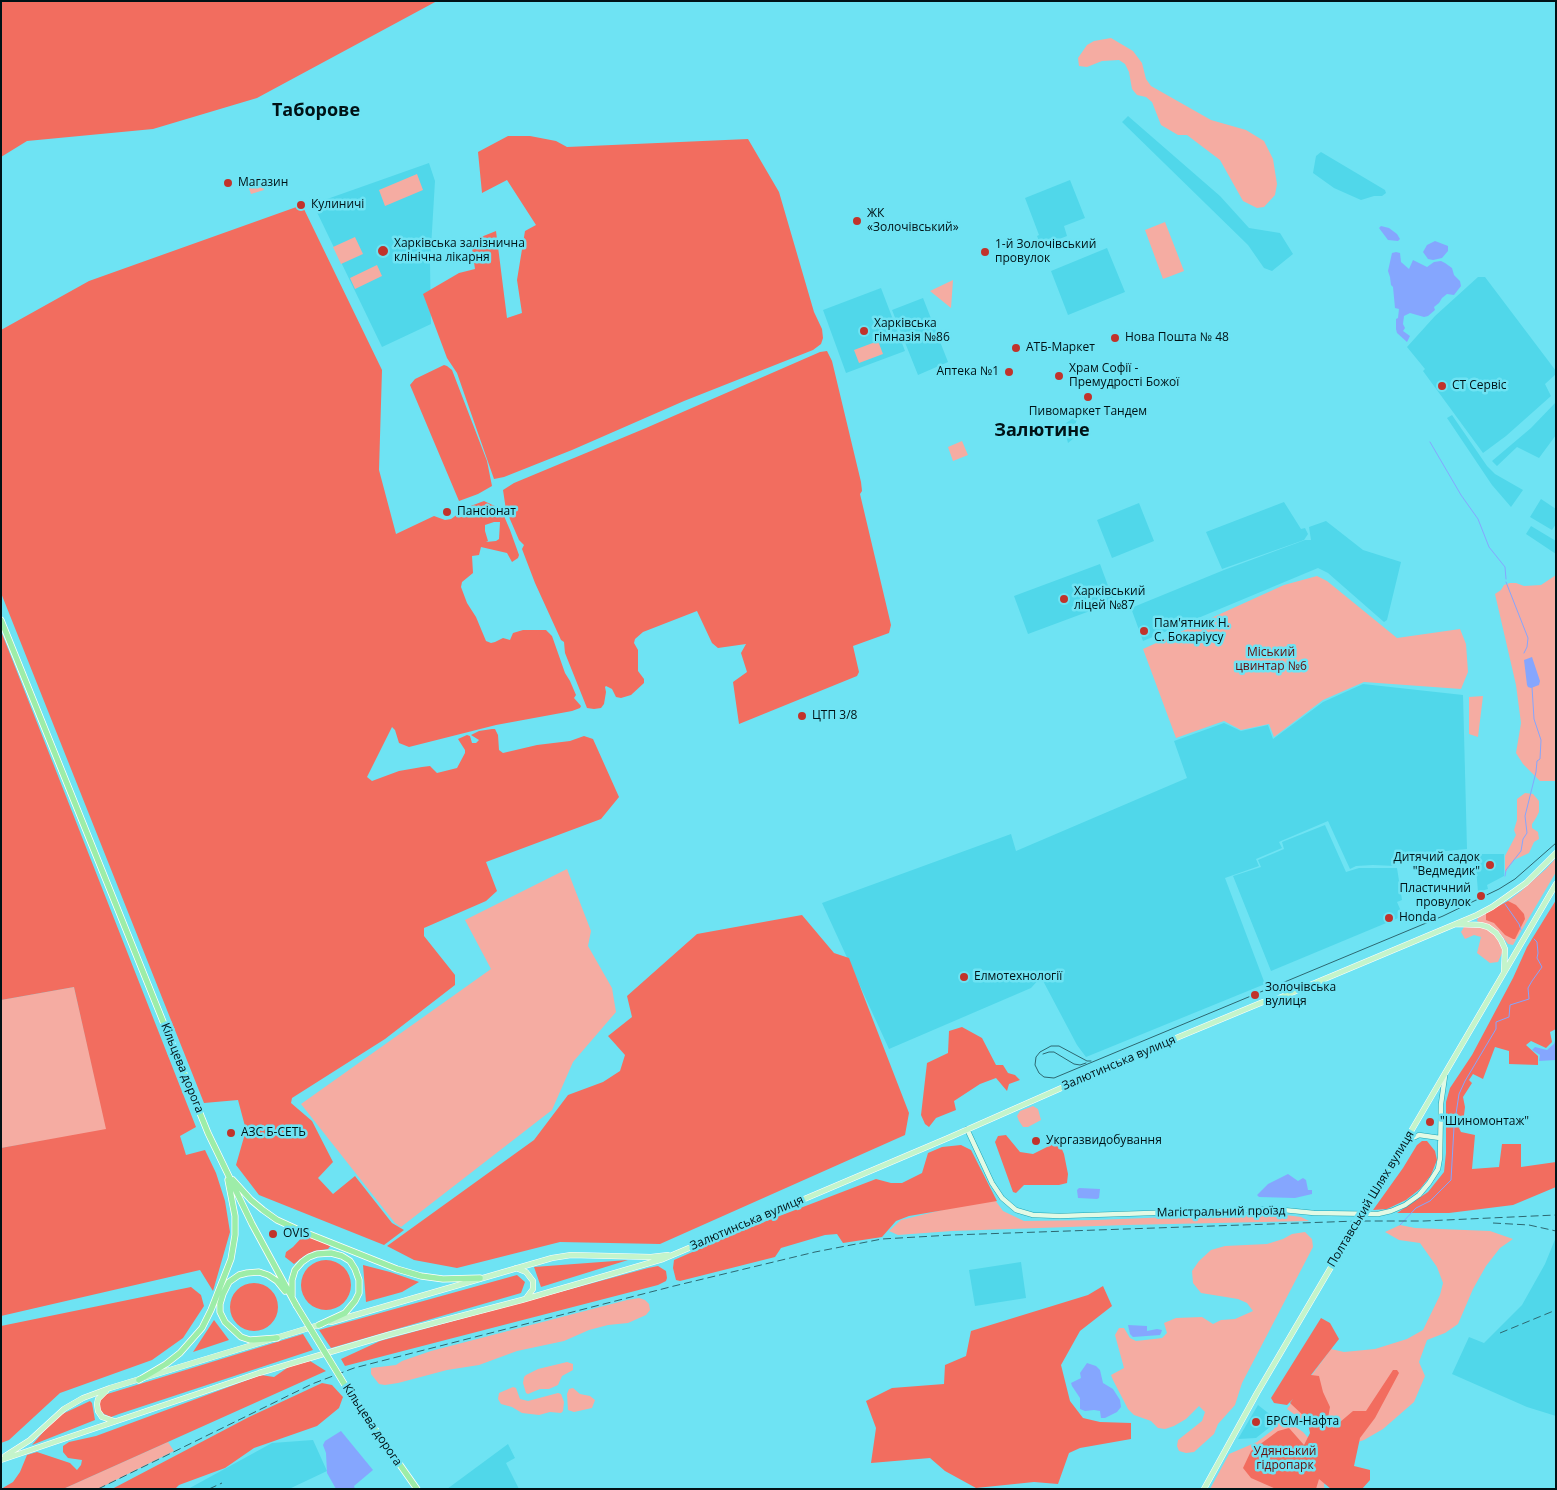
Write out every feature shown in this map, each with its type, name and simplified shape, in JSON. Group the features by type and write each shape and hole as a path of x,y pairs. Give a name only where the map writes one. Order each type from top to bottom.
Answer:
{"highway":[{"name":"Кільцева дорога","path":"1,620 202,1117 225,1168 296,1305 352,1395 417,1489"},
{"path":"225,1168 239,1187 257,1206 276,1220 298,1230 398,1269 421,1276 443,1279 480,1278"},
{"path":"140,1380 166,1364 189,1344 206,1320 218,1294 230,1259 236,1230 233,1203 225,1168"},
{"path":"292,1298 294,1273 299,1264 305,1259 317,1254 330,1253 342,1256 350,1261 359,1280 356,1301 345,1312 319,1325"},
{"path":"277,1338 250,1340 234,1332 221,1316 220,1304 223,1294 232,1279 253,1272 271,1277 292,1298"}],"main road":[{"name":"Залютинська вулиця","path":"1,1459 123,1420 259,1373 388,1335 663,1260 1152,1048 1262,1002 1272,1001 1477,915 1526,883 1556,853"},
{"name":"Полтавський Шлях вулиця","path":"1204,1489 1257,1393 1556,884"},
{"path":"1477,915 1475,921 1478,924"},
{"path":"1455,924 1478,924 1493,930 1502,942 1505,955 1504,974"},
{"name":"Магістральний проїзд","path":"966,1129 992,1183 1002,1198 1016,1210 1033,1215 1060,1216 1273,1209 1327,1214 1378,1214 1405,1205 1419,1195 1438,1169 1442,1093 1446,1073"},
{"path":"1405,1142 1420,1136 1440,1138"},
{"path":"1,1459 25,1444 54,1416 69,1406 83,1398 110,1388 511,1268 552,1258 565,1256 651,1257 671,1255"},
{"path":"511,1268 521,1269 533,1281 532,1291 522,1300"},
{"path":"110,1388 102,1393 98,1399 98,1411 102,1417 108,1420 123,1420"}],"shaded area":[{"path":"1128,116 1220,196 1249,228 1280,233 1293,254 1272,271 1264,268 1248,245 1122,122"},
{"path":"1321,152 1385,190 1386,193 1382,196 1361,200 1334,188 1313,173 1316,156"},
{"name":"Харківська залізнична клінічна лікарня","path":"429,163 435,181 430,264 431,324 382,347 313,204"},
{"path":"1070,180 1085,218 1064,226 1067,236 1041,246 1037,236 1039,235 1025,198"},
{"path":"1381,226 1389,228 1400,239 1398,241 1388,240 1379,228"},
{"path":"1435,241 1448,246 1448,251 1442,258 1428,259 1423,252 1427,245"},
{"path":"1107,248 1125,292 1068,315 1051,271"},
{"path":"1392,253 1400,253 1401,262 1409,269 1413,260 1427,267 1434,262 1441,261 1445,263 1452,268 1461,286 1454,295 1447,294 1442,298 1434,307 1435,310 1428,316 1424,317 1410,313 1404,316 1403,324 1405,328 1403,331 1410,336 1407,342 1397,333 1396,319 1398,318 1399,309 1395,308 1393,287 1388,271"},
{"path":"1478,277 1485,277 1556,371 1556,374 1545,384 1551,396 1506,436 1483,453 1423,371 1425,369 1407,347 1435,316"},
{"name":"Харківська гімназія №86","path":"881,288 905,351 846,373 823,310"},
{"path":"923,298 948,362 918,375 892,310"},
{"path":"1556,402 1556,435 1539,458 1517,447 1497,466 1492,461 1531,428"},
{"path":"1452,415 1487,466 1495,474 1523,490 1511,507 1492,485 1447,418"},
{"path":"1075,417 1077,420 1072,430 1075,437 1068,443 1064,428 1066,423"},
{"path":"1541,499 1556,509 1556,524 1552,530 1530,517"},
{"path":"1284,502 1301,529 1305,528 1308,534 1304,540 1222,569 1206,532"},
{"path":"1139,503 1154,541 1112,558 1097,520"},
{"path":"1326,521 1363,550 1401,562 1387,620 1384,622 1328,573 1318,568 1143,641 1131,608 1224,570 1305,540 1311,540 1309,527"},
{"path":"1531,526 1556,541 1556,554 1526,534"},
{"name":"Харківський ліцей №87","path":"1100,564 1114,602 1028,634 1014,596"},
{"path":"1532,657 1540,681 1539,685 1531,688 1527,685 1524,660"},
{"path":"1363,684 1463,695 1467,849 1395,856 1396,866 1356,866 1350,869 1328,821 1279,842 1282,848 1256,859 1259,866 1225,878 1265,984 1086,1057 1077,1045 1041,977 1031,988 889,1049 822,903 1011,834 1016,851 1187,778 1174,741 1224,723 1241,731 1268,725 1273,739 1323,702"},
{"path":"1325,825 1346,872 1359,868 1397,868 1402,900 1397,902 1403,916 1271,971 1233,876 1261,867 1258,860 1284,849 1282,842"},
{"name":"Дитячий садок \"Ведмедик\"","path":"1475,854 1504,854 1504,876 1487,885 1488,889 1478,892"},
{"path":"1556,1038 1556,1060 1539,1061 1540,1055 1532,1050 1535,1047 1547,1050 1554,1044"},
{"path":"1288,1174 1298,1181 1303,1178 1306,1180 1308,1190 1312,1190 1312,1194 1295,1198 1259,1197 1257,1195 1268,1184"},
{"path":"1079,1188 1100,1189 1099,1198 1078,1198 1077,1190"},
{"path":"1556,1237 1556,1416 1527,1407 1452,1374 1469,1337 1484,1343 1522,1305 1545,1264"},
{"path":"1021,1262 1026,1298 975,1306 969,1270"},
{"path":"1128,1325 1147,1326 1147,1331 1162,1330 1160,1335 1133,1337 1130,1334"},
{"path":"1087,1363 1096,1366 1100,1370 1103,1383 1113,1389 1120,1400 1121,1407 1117,1412 1105,1418 1101,1418 1100,1411 1080,1409 1080,1398 1071,1383 1081,1378 1080,1373"},
{"path":"1258,1405 1272,1416 1270,1427 1256,1438 1238,1439"},
{"path":"341,1431 373,1470 354,1486 355,1489 336,1489 327,1473 326,1453 323,1445 325,1441"},
{"path":"313,1440 327,1471 289,1489 188,1489 272,1443"},
{"path":"508,1444 515,1458 506,1463 519,1489 447,1489"}],"green space":[{"path":"1,1 437,1 257,98 153,129 27,141 1,157"},
{"path":"1111,38 1133,51 1142,63 1146,79 1151,86 1211,120 1246,130 1264,141 1273,159 1277,184 1275,195 1264,207 1257,208 1243,201 1220,160 1187,135 1178,135 1161,125 1152,102 1146,97 1137,95 1132,89 1129,72 1125,64 1119,60 1102,61 1087,67 1079,66 1078,58 1087,45 1094,41"},
{"path":"508,136 530,136 556,141 567,147 748,139 779,192 814,312 822,329 823,338 821,344 813,350 684,401 572,450 504,477 494,479 457,373 447,358 423,294 459,273 475,269 471,241 496,231 507,318 522,313 517,280 525,231 536,225 507,180 482,193 478,152"},
{"path":"417,174 423,190 385,206 379,190"},
{"path":"259,176 264,190 251,194 246,180"},
{"path":"302,205 382,370 379,470 396,534 434,516 445,520 451,519 468,507 484,501 501,509 519,555 518,558 512,562 507,553 481,547 479,555 472,556 473,573 462,582 461,587 467,603 476,617 486,641 491,643 503,638 510,640 513,633 523,630 546,630 552,636 565,673 576,695 574,698 581,706 572,711 496,725 409,747 399,743 395,730 392,727 367,777 372,781 399,771 430,766 437,773 457,768 465,753 458,739 467,735 470,736 472,743 476,743 479,740 471,735 479,731 495,729 498,735 499,750 503,753 537,745 570,741 584,736 593,739 619,797 601,819 486,862 497,891 486,901 424,928 424,936 455,975 455,985 385,1039 292,1098 291,1103 312,1121 333,1162 318,1178 333,1194 355,1176 392,1223 404,1230 384,1245 259,1195 236,1165 246,1130 238,1100 204,1103 1,593 1,330 89,281","holes":["500,522 499,539 486,542 488,541 485,525"]},
{"path":"1165,222 1184,271 1163,279 1145,230"},
{"path":"355,237 363,254 341,264 333,247"},
{"path":"377,265 382,276 355,289 350,278"},
{"path":"953,280 951,308 930,291"},
{"path":"878,341 883,354 859,363 854,350"},
{"path":"827,351 832,361 861,482 862,491 860,494 891,625 889,633 853,646 859,672 857,676 739,724 733,682 747,672 741,653 746,644 718,648 712,643 697,611 643,632 635,639 634,643 638,650 638,671 644,679 644,683 631,695 621,698 616,697 612,689 606,686 604,704 601,708 587,708 565,653 564,642 561,640 535,583 522,549 524,545 519,540 506,510 503,490 514,483 820,352"},
{"path":"444,365 452,370 487,461 492,486 459,501 410,385 415,379"},
{"path":"962,441 968,455 953,461 948,447"},
{"path":"1556,575 1556,781 1540,781 1523,764 1516,753 1521,723 1516,685 1495,594 1504,585 1510,583 1524,586 1541,585"},
{"name":"Міський цвинтар №6","path":"1317,576 1327,581 1397,638 1460,629 1466,644 1468,672 1461,689 1364,682 1323,700 1274,737 1269,724 1241,730 1224,721 1176,738 1143,649 1284,585"},
{"path":"1,631 196,1127 180,1136 186,1155 205,1150 216,1173 225,1201 230,1232 213,1291 200,1270 1,1316 1,1148 106,1129 74,987 1,1000"},
{"path":"1483,696 1478,737 1469,734 1469,697"},
{"path":"1525,793 1533,794 1539,801 1539,812 1532,824 1532,828 1538,832 1539,839 1534,842 1529,853 1514,860 1505,873 1505,856 1516,835 1514,830 1517,820 1517,799"},
{"path":"1556,858 1556,872 1513,945 1508,944 1498,931 1477,921 1478,918 1520,892"},
{"path":"567,869 591,931 588,946 612,988 616,1012 573,1062 552,1110 401,1227 395,1223 301,1104 491,969 465,920"},
{"path":"1556,900 1556,1029 1550,1032 1552,1042 1546,1048 1531,1041 1526,1045 1538,1056 1538,1065 1509,1064 1509,1051 1495,1047 1483,1079 1473,1074 1469,1080 1472,1083 1463,1097 1465,1107 1463,1123 1459,1128 1461,1132 1475,1135 1472,1169 1499,1167 1502,1144 1521,1144 1521,1167 1556,1162 1556,1187 1513,1205 1449,1213 1397,1213 1428,1192 1444,1172 1446,1102 1450,1088 1472,1055 1513,978 1527,947"},
{"path":"1508,901 1516,905 1524,914 1525,919 1515,939 1505,935 1494,923 1486,920 1486,913"},
{"path":"802,915 834,953 849,958 909,1113 905,1135 660,1244 560,1242 457,1268 414,1260 387,1246 534,1140 568,1095 603,1082 620,1071 625,1055 608,1036 632,1017 627,996 697,934"},
{"path":"1464,927 1485,928 1496,936 1503,951 1498,962 1490,963 1477,953 1481,937 1474,935 1465,939 1461,932"},
{"path":"74,987 107,1130 1,1148 1,1000"},
{"path":"962,1027 982,1038 996,1065 1003,1065 1008,1073 1015,1075 1020,1080 1009,1084 1007,1091 996,1078 980,1084 954,1101 956,1110 936,1118 929,1127 925,1124 921,1115 927,1063 948,1053 949,1031"},
{"path":"1033,1106 1038,1109 1041,1120 1028,1127 1023,1127 1017,1116 1020,1111"},
{"path":"1006,1135 1020,1152 1033,1154 1051,1145 1061,1147 1068,1174 1067,1183 1059,1185 1024,1185 1016,1193 1013,1192 995,1142 998,1136"},
{"path":"1422,1141 1427,1141 1435,1151 1437,1160 1431,1175 1420,1189 1406,1200 1387,1209 1373,1210 1417,1145"},
{"path":"961,1145 971,1150 997,1201 909,1216 896,1221 882,1237 843,1243 837,1234 825,1235 781,1248 775,1257 680,1281 676,1280 673,1268 674,1260 743,1230 876,1179 891,1183 902,1183 922,1173 928,1153 942,1147"},
{"path":"995,1200 1003,1211 1024,1221 1271,1213 1301,1217 1309,1221 1126,1225 952,1231 898,1235 889,1231 901,1220 963,1205"},
{"path":"1400,1225 1415,1228 1490,1231 1513,1239 1500,1248 1486,1266 1473,1289 1458,1324 1445,1333 1427,1340 1419,1362 1425,1376 1414,1402 1383,1429 1364,1440 1340,1448 1287,1409 1331,1349 1344,1352 1375,1349 1407,1339 1423,1330 1440,1295 1443,1283 1437,1267 1420,1243 1399,1240 1385,1232"},
{"path":"1305,1232 1312,1239 1313,1247 1242,1383 1235,1405 1218,1424 1214,1434 1194,1452 1186,1453 1179,1451 1177,1446 1178,1440 1202,1421 1205,1412 1199,1406 1186,1419 1165,1429 1158,1428 1151,1421 1134,1415 1128,1409 1111,1375 1124,1368 1115,1335 1119,1328 1124,1328 1130,1338 1136,1341 1162,1338 1167,1333 1164,1323 1176,1318 1202,1317 1213,1324 1221,1320 1235,1319 1253,1311 1247,1303 1238,1299 1201,1293 1193,1283 1192,1271 1199,1261 1211,1250 1225,1246 1267,1244 1292,1234"},
{"path":"304,1235 331,1245 328,1249 314,1251 304,1256 294,1264 285,1257 286,1252"},
{"path":"326,1260 335,1262 346,1271 351,1285 349,1294 340,1305 326,1310 317,1308 306,1299 301,1285 303,1276 312,1265"},
{"path":"628,1260 541,1287 534,1267"},
{"path":"363,1265 419,1282 402,1292 366,1302"},
{"path":"658,1266 666,1271 667,1278 666,1281 658,1285 345,1366 341,1359 380,1341"},
{"path":"517,1275 525,1282 521,1293 331,1348 319,1330"},
{"path":"254,1283 263,1285 271,1290 276,1298 278,1307 276,1316 271,1324 263,1329 254,1331 245,1329 237,1324 232,1316 230,1307 232,1298 237,1290 245,1285"},
{"path":"1103,1286 1112,1306 1080,1331 1061,1365 1070,1401 1083,1418 1100,1422 1131,1423 1131,1439 1080,1448 1069,1453 1058,1484 1034,1482 976,1488 945,1471 930,1458 871,1463 876,1428 866,1401 892,1388 944,1384 945,1365 966,1356 971,1331 1088,1295"},
{"path":"191,1287 201,1295 204,1306 183,1338 152,1360 60,1393 9,1440 1,1443 1,1326"},
{"path":"639,1298 649,1304 650,1310 646,1315 628,1323 608,1325 589,1330 564,1341 517,1351 479,1365 447,1370 398,1383 379,1384 371,1374 371,1368 396,1365 431,1351"},
{"path":"1321,1318 1330,1323 1339,1339 1311,1375 1319,1376 1323,1392 1330,1407 1328,1418 1333,1428 1353,1411 1366,1411 1393,1370 1397,1370 1399,1373 1375,1418 1360,1438 1354,1466 1370,1470 1370,1480 1362,1489 1331,1489 1319,1479 1316,1489 1276,1489 1251,1478 1243,1468 1251,1451 1278,1431 1289,1428 1304,1445 1310,1433 1307,1419 1290,1403 1293,1399 1287,1405 1274,1403 1271,1398"},
{"path":"214,1320 229,1340 193,1352"},
{"path":"303,1334 313,1350 111,1417 99,1409 99,1401 104,1395"},
{"path":"310,1361 326,1371 63,1489 1,1489 13,1482 20,1472 27,1455 37,1452 70,1463 77,1470 82,1460 68,1458 63,1452 63,1446 69,1442 96,1436 261,1375 274,1377 290,1366"},
{"path":"567,1362 573,1364 573,1370 562,1376 558,1385 549,1389 540,1389 528,1394 526,1393 523,1383 526,1375 538,1369"},
{"path":"322,1383 332,1385 343,1397 339,1408 317,1426 254,1448 225,1468 179,1485 175,1489 112,1489 249,1417"},
{"path":"513,1387 516,1388 520,1399 528,1401 558,1393 561,1394 564,1402 563,1411 561,1413 550,1412 539,1415 522,1413 512,1407 501,1404 498,1399 499,1393"},
{"path":"573,1388 580,1394 590,1396 595,1400 592,1408 574,1412 568,1410 567,1394 569,1389"},
{"path":"90,1401 95,1420 32,1445 56,1417"},
{"name":"Удянський гідропарк","path":"1281,1417 1303,1432 1321,1452 1326,1466 1324,1487 1326,1489 1210,1489 1229,1454 1257,1442 1274,1429 1277,1419"},
{"path":"168,1442 174,1451 98,1489 63,1489"}],"waterway":[{"path":"1430,442 1461,495 1478,519 1489,547 1505,567 1506,579"},
{"path":"1506,582 1528,638 1524,653"},
{"path":"1505,876 1506,870 1521,851 1523,839 1527,833 1525,816 1537,761 1540,759 1541,740 1534,719 1532,687"},
{"path":"1505,904 1521,930"},
{"path":"1400,1225 1416,1208 1430,1201 1451,1180 1454,1127 1459,1094 1496,1029 1496,1022 1509,1017 1510,1005 1529,999 1528,988 1542,967 1537,958 1537,942 1534,939"}],"tram line":[{"path":"1091,1061 1087,1061 1059,1046 1051,1046 1040,1052 1036,1057 1035,1065 1039,1073 1044,1077 1054,1078 1443,916 1499,889 1515,879 1556,843"},
{"path":"1043,1054 1054,1052 1074,1064 1086,1063"}],"railway":[{"path":"98,1489 312,1384 354,1368 674,1286 815,1252 882,1239 952,1235 1358,1221 1424,1221 1556,1215"},
{"path":"1493,1223 1529,1225 1556,1231"},
{"path":"1500,1333 1556,1310"},
{"path":"209,1489 222,1483"}],"place":[{"name":"Магазин","path":"228,183"},
{"name":"Кулиничі","path":"301,205"},
{"name":"ЖК «Золочівський»","path":"857,221"},
{"name":"Харківська залізнична клінічна лікарня","path":"383,251"},
{"name":"1-й Золочівський провулок","path":"985,252"},
{"name":"Харківська гімназія №86","path":"864,331"},
{"name":"Нова Пошта № 48","path":"1115,338"},
{"name":"АТБ-Маркет","path":"1016,348"},
{"name":"Аптека №1","path":"1009,372"},
{"name":"Храм Софії - Премудрості Божої","path":"1059,376"},
{"name":"СТ Сервіс","path":"1442,386"},
{"name":"Пивомаркет Тандем","path":"1088,397"},
{"name":"Пансіонат","path":"447,512"},
{"name":"Харківський ліцей №87","path":"1064,599"},
{"name":"Пам'ятник Н. С. Бокаріусу","path":"1144,631"},
{"name":"ЦТП 3/8","path":"802,716"},
{"name":"Дитячий садок \"Ведмедик\"","path":"1490,865"},
{"name":"Пластичний провулок","path":"1481,896"},
{"name":"Honda","path":"1389,918"},
{"name":"Елмотехнології","path":"964,977"},
{"name":"Золочівська вулиця","path":"1255,995"},
{"name":"\"Шиномонтаж\"","path":"1430,1122"},
{"name":"АЗС Б-СЕТЬ","path":"231,1133"},
{"name":"Укргазвидобування","path":"1036,1141"},
{"name":"OVIS","path":"273,1234"},
{"name":"БРСМ-Нафта","path":"1256,1422"}],"district":[{"name":"Таборове","path":"316,111"},
{"name":"Залютине","path":"1042,431"}]}
